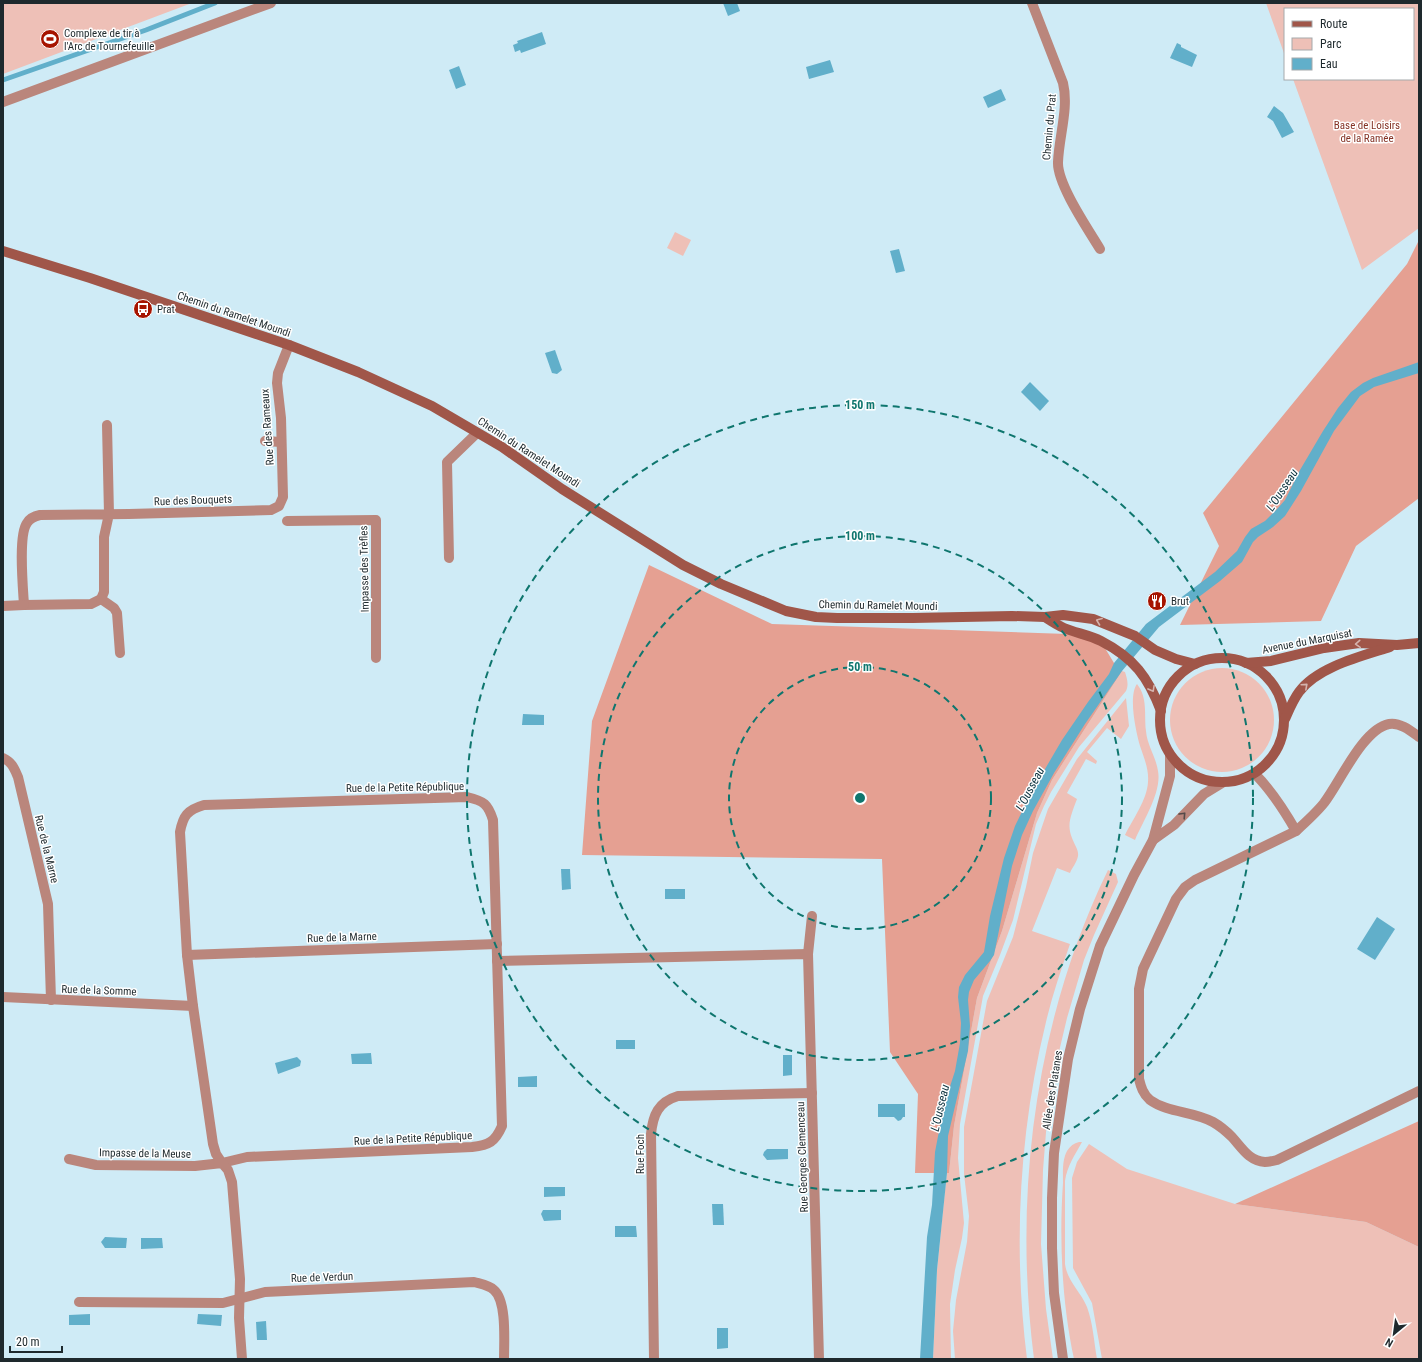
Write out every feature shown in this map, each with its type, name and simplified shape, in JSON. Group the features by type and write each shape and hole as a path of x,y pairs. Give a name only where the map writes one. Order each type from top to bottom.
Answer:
{"main road":[{"name":"Chemin du Ramelet Moundi","path":"3,251 90,278 289,345 358,372 432,406 502,448 562,489 683,565 721,584 786,611 837,618 1045,617 1063,615 1093,619 1135,636 1155,650 1176,659 1195,664"},
{"name":"Chemin du Ramelet Moundi","path":"1045,617 1062,627 1100,640 1122,654 1139,669 1154,691 1161,711"},
{"name":"Avenue du Marquisat","path":"1246,663 1271,661 1324,648 1359,643 1396,645 1419,643"},
{"name":"Avenue du Marquisat","path":"1285,719 1299,691 1316,676 1341,663 1396,645"},
{"path":"1229,658 1246,663 1262,672 1274,685 1282,702 1285,719 1282,741 1271,760 1255,774 1239,780 1222,783 1202,779 1184,770 1170,755 1162,738 1160,719 1165,697 1171,685 1182,673 1195,664 1212,659 1229,658"}],"street":[{"path":"3,102 271,3"},
{"name":"Chemin du Prat","path":"1032,3 1063,82 1065,100 1058,163 1060,177 1081,218 1100,249"},
{"name":"Rue des Rameaux","path":"277,508 283,497 281,418 277,377 289,345"},
{"path":"3,606 86,604 95,603 101,599 104,592 104,537 109,514 107,425"},
{"path":"449,558 447,462 477,433"},
{"path":"265,441 281,442"},
{"name":"Rue des Bouquets","path":"24,605 22,539 25,526 30,520 40,515 271,510 277,508"},
{"name":"Impasse des Trèfles","path":"287,521 376,520 376,658"},
{"path":"101,599 114,608 117,613 120,653"},
{"path":"1419,737 1412,731 1399,725 1389,724 1379,728 1357,751 1324,802 1309,820 1296,831 1195,880 1185,887 1176,899 1143,969 1139,989 1139,1079 1142,1090 1149,1099 1161,1106 1200,1116 1212,1122 1228,1133 1247,1155 1256,1160 1266,1162 1277,1160 1419,1091"},
{"name":"Allée des Platanes","path":"1063,1359 1054,1293 1052,1198 1054,1153 1068,1059 1080,1009 1100,946 1134,875 1153,840 1170,776 1170,755"},
{"name":"Rue de la Marne","path":"3,758 10,761 18,777 48,904 51,1000"},
{"path":"1255,774 1282,806 1296,831"},
{"name":"Allée des Platanes","path":"1153,840 1174,825 1204,794 1222,783"},
{"name":"Rue de la Petite République","path":"222,1163 247,1156 472,1148 491,1142 498,1136 502,1126 493,820 490,811 484,803 467,797 204,804 193,808 185,815 180,832 187,955 213,1144 216,1154 222,1163 228,1170 232,1182 240,1279 239,1318 242,1359"},
{"name":"Rue Georges Clemenceau","path":"812,916 808,954 819,1359"},
{"name":"Rue de la Marne","path":"187,955 497,944"},
{"path":"497,961 808,954"},
{"name":"Rue de la Somme","path":"3,997 193,1006"},
{"name":"Rue Foch","path":"654,1359 651,1134 652,1122 656,1112 665,1102 678,1096 812,1093"},
{"name":"Impasse de la Meuse","path":"69,1159 96,1165 195,1166 222,1163"},
{"name":"Rue de Verdun","path":"79,1302 223,1303 264,1292 474,1282 494,1290 500,1297 503,1307 504,1359"}],"green space":[{"name":"Complexe de tir à l'Arc de Tournefeuille","path":"3,3 192,3 3,74"},
{"name":"Base de Loisirs de la Ramée","path":"1266,3 1419,3 1419,228 1362,270 1293,80 1414,80 1414,8 1284,8 1284,53"},
{"path":"675,232 691,240 683,256 667,248"},
{"path":"1222,668 1242,672 1251,677 1265,691 1270,700 1274,720 1270,740 1265,749 1251,763 1242,768 1222,772 1202,768 1193,763 1179,749 1174,740 1170,720 1174,700 1179,691 1193,677 1202,672"},
{"path":"1122,671 1125,672 1127,679 1126,691 1079,747 1051,792 1036,824 1013,920 983,996 960,1124 958,1158 964,1223 950,1304 951,1359 933,1359 937,1270 946,1181 947,1173 949,1173 954,1126 977,998 1002,931 1037,813 1052,780"},
{"path":"1137,684 1143,695 1145,706 1145,725 1157,766 1158,779 1155,797 1135,840 1125,835 1145,796 1148,782 1148,773 1140,746 1134,714 1133,697"},
{"path":"1126,698 1129,726 1121,739 1107,728 1087,752 1097,761 1096,764 1086,759 1067,793 1077,799 1070,818 1070,833 1078,852 1076,863 1070,873 1057,868 1032,931 1070,944 1046,1022 1037,1063 1024,1147 1021,1190 1020,1275 1027,1359 955,1359 953,1331 956,1300 967,1242 969,1216 964,1174 964,1127 987,1001 1013,937 1033,853 1048,809 1077,759"},
{"path":"1108,870 1116,874 1118,882 1084,960 1067,1018 1058,1056 1047,1120 1043,1170 1041,1244 1046,1309 1053,1359 1034,1359 1028,1297 1026,1234 1029,1171 1036,1109 1047,1047 1063,986 1083,927"},
{"path":"1082,1142 1069,1165 1065,1181 1065,1264 1068,1276 1087,1307 1092,1326 1097,1359 1074,1359 1062,1271 1061,1227 1064,1158 1069,1148 1075,1143"},
{"path":"1089,1144 1127,1169 1235,1204 1366,1222 1419,1247 1419,1359 1102,1359 1092,1303 1073,1268 1072,1178 1077,1162"}],"shaded area":[{"path":"1419,240 1419,498 1356,546 1321,621 1180,625 1219,546 1203,513 1407,264"},
{"path":"649,565 772,624 1097,635 1114,663 1122,671 1052,780 1037,813 1002,931 977,998 954,1126 949,1173 915,1173 918,1094 890,1052 882,859 582,855 592,721"},
{"path":"1419,1121 1419,1247 1366,1222 1235,1204"}],"water":[{"path":"723,3 737,3 740,11 728,16"},
{"path":"542,32 546,44 521,53 520,50 515,52 513,45 518,43 517,41"},
{"path":"1177,43 1181,45 1181,47 1197,55 1192,67 1170,58"},
{"path":"830,60 834,72 809,79 806,67"},
{"path":"459,66 466,85 456,89 449,70"},
{"path":"1001,89 1006,100 988,108 983,97"},
{"path":"1274,106 1283,113 1294,132 1282,138 1273,121 1267,117"},
{"path":"899,249 905,271 896,273 890,251"},
{"path":"555,350 562,370 557,374 552,373 545,353"},
{"path":"1419,362 1419,373 1374,387 1360,396 1334,431 1301,491 1285,516 1253,542 1242,562 1220,581 1159,627 1122,671 1085,724 1054,773 1033,811 1022,835 1012,866 994,955 974,980 969,992 968,1000 970,1026 968,1051 948,1136 947,1173 937,1270 933,1359 920,1359 927,1237 932,1205 935,1152 944,1105 955,1071 960,1043 961,1023 958,997 959,987 965,975 984,952 990,916 1004,858 1015,826 1031,793 1062,740 1109,674 1114,663 1146,624 1215,572 1237,551 1251,529 1265,521 1285,500 1300,470 1323,431 1338,408 1351,392 1373,378"},
{"path":"1030,382 1049,401 1040,411 1021,392"},
{"path":"523,714 544,715 544,725 522,725"},
{"path":"561,869 570,869 571,889 562,890"},
{"path":"665,889 685,889 685,899 665,899"},
{"path":"1377,917 1395,929 1375,960 1357,949"},
{"path":"616,1040 635,1040 635,1049 616,1049"},
{"path":"371,1053 372,1064 352,1064 351,1054"},
{"path":"783,1055 792,1055 792,1075 783,1076"},
{"path":"297,1057 301,1061 300,1066 278,1074 275,1063"},
{"path":"537,1076 537,1087 518,1087 518,1077"},
{"path":"878,1104 905,1104 905,1117 898,1121 894,1117 878,1117"},
{"path":"767,1149 788,1149 788,1159 767,1160 763,1155"},
{"path":"544,1187 565,1187 565,1196 544,1197"},
{"path":"712,1204 723,1204 724,1225 713,1225"},
{"path":"543,1210 561,1210 561,1220 544,1221 541,1214"},
{"path":"615,1226 636,1226 637,1237 615,1237"},
{"path":"105,1237 127,1238 126,1248 105,1248 101,1242"},
{"path":"141,1238 162,1238 163,1248 141,1249"},
{"path":"90,1314 90,1325 69,1325 69,1315"},
{"path":"198,1314 222,1315 221,1326 197,1324"},
{"path":"266,1321 267,1340 257,1340 256,1322"},
{"path":"717,1328 728,1328 728,1348 717,1349"}],"waterway":[{"path":"3,80 146,30 215,3"}],"place":[{"name":"Complexe de tir à l'Arc de Tournefeuille","path":"50,39"},
{"name":"Prat","path":"143,309"},
{"name":"Brut","path":"1157,601"}],"water label":[{"name":"L'Ousseau","path":"1282,490"},
{"name":"L'Ousseau","path":"1030,789"},
{"name":"L'Ousseau","path":"940,1108"}]}
